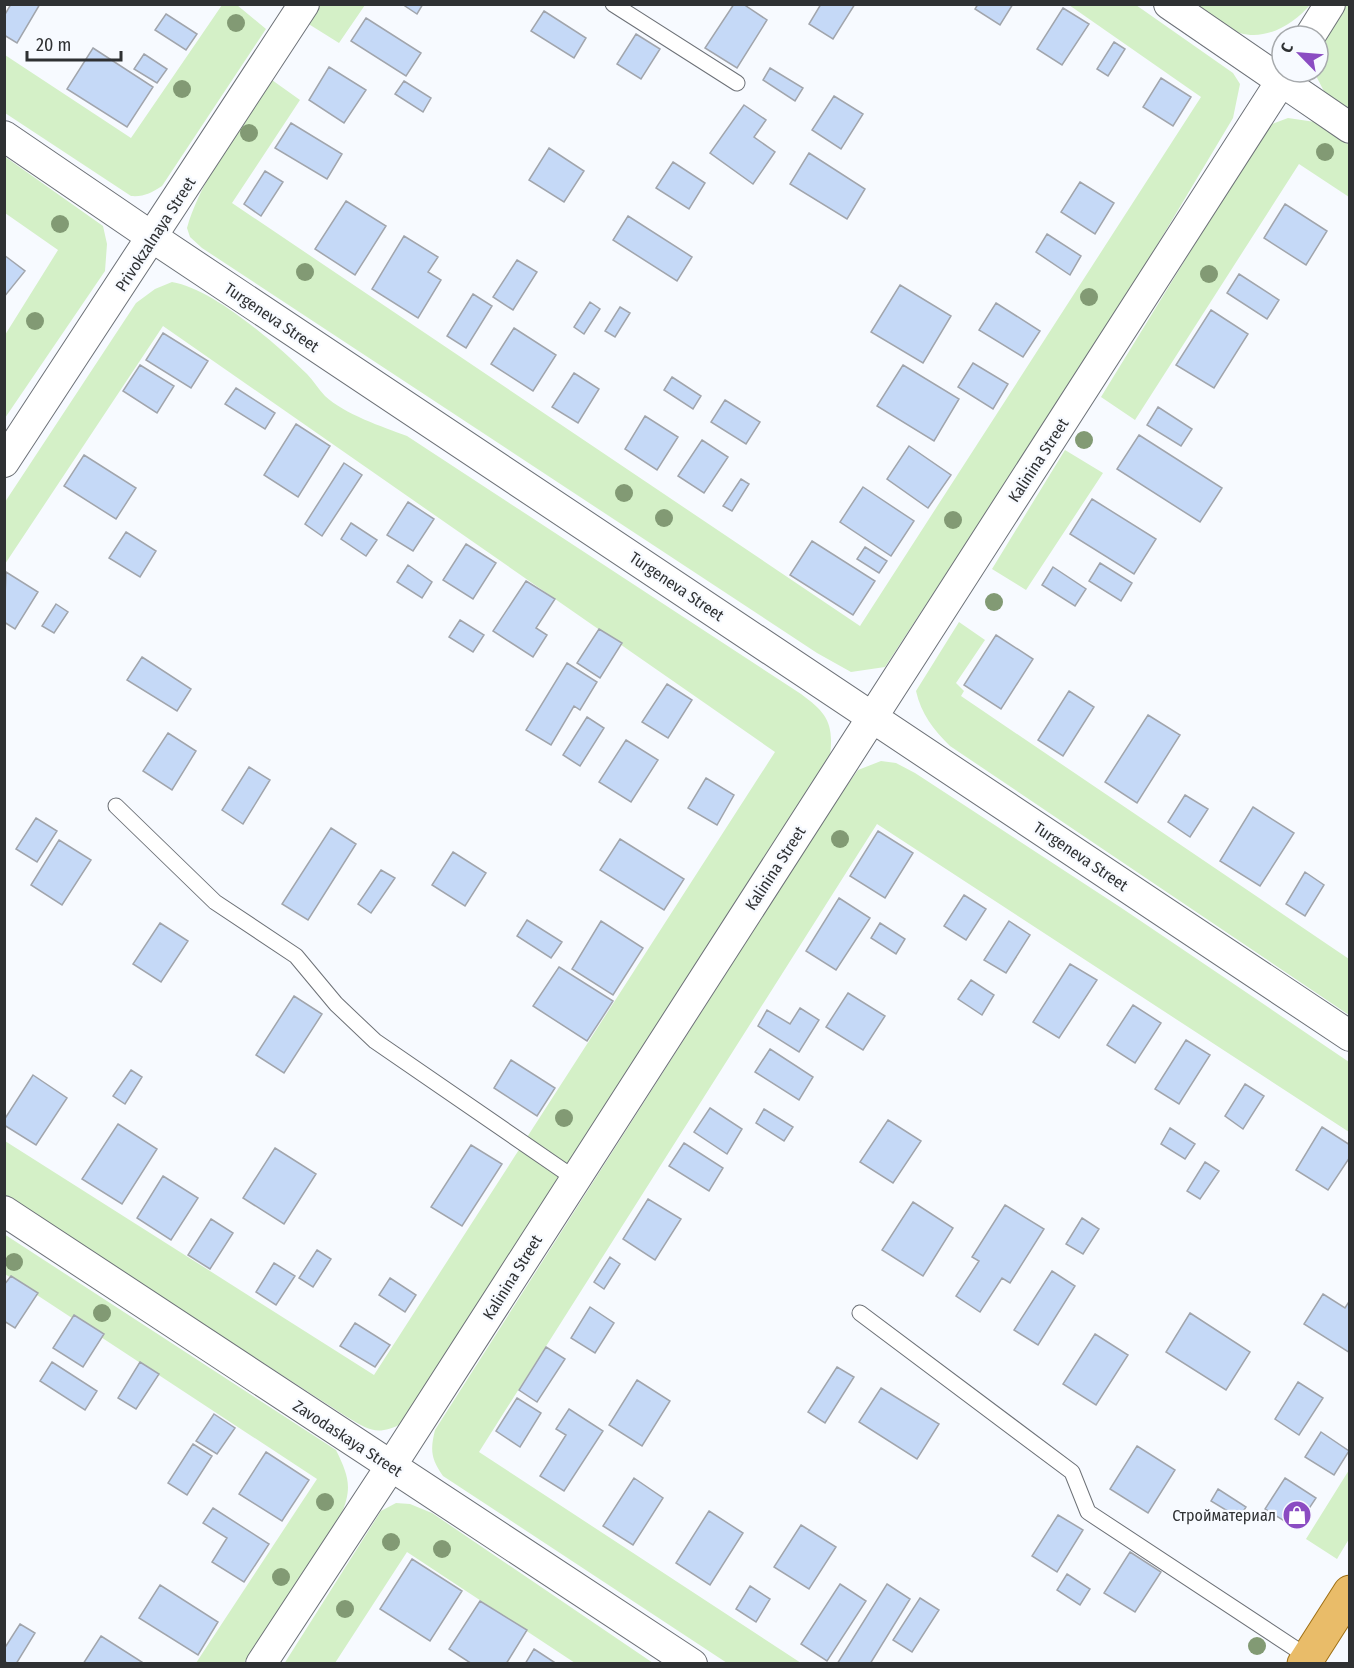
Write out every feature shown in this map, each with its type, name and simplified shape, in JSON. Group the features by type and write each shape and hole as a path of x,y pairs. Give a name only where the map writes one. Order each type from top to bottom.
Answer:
{"main road":[{"path":"1306,1660 1350,1592"}],"street":[{"name":"Privokzalnaya Street","path":"4,462 304,4"},
{"path":"1169,4 1270,67"},
{"path":"1318,24 1330,4"},
{"name":"Kalinina Street","path":"261,1664 391,1466 574,1178 1280,84"},
{"path":"1295,84 1350,128"},
{"name":"Turgeneva Street","path":"4,136 1350,1036"},
{"name":"Zavodaskaya Street","path":"4,1211 692,1664"}],"lane":[{"path":"613,4 737,83"},
{"path":"116,806 215,902 296,956 336,1004 375,1041 574,1178"},
{"path":"860,1312 1072,1472 1089,1512 1306,1660"}],"green space":[{"path":"222,5 237,5 266,29 162,186 151,193 131,196 5,113 5,55 131,138"},
{"path":"320,5 365,5 339,43 307,23"},
{"path":"1069,5 1136,5 1233,73 1240,84 1233,118 1116,314 885,667 851,672 817,653 202,248 190,237 187,228 212,171 272,80 300,100 232,203 860,626 1201,97"},
{"path":"1197,5 1310,5 1288,24 1270,24 1270,33 1260,35 1240,33"},
{"path":"1344,5 1349,5 1349,115 1327,97 1320,84 1330,84 1330,27"},
{"path":"1288,118 1315,122 1349,145 1349,197 1299,164 1135,420 1101,397 1260,138 1272,124"},
{"path":"4,156 103,226 107,244 105,271 5,418 5,335 58,250 5,213"},
{"path":"172,282 206,295 244,319 294,362 325,396 342,409 407,436 801,694 823,713 831,735 830,756 403,1423 387,1430 374,1430 347,1417 5,1196 5,1141 374,1375 775,752 163,326 5,564 5,502 136,303 155,289"},
{"path":"1065,450 1103,473 1026,590 992,569"},
{"path":"959,622 985,640 956,683 964,691 961,696 1349,959 1349,1015 950,746 929,721 916,691"},
{"path":"881,761 896,763 915,773 1123,909 1349,1062 1349,1132 877,824 479,1452 801,1663 727,1663 443,1476 434,1459 433,1437 435,1430 838,798 858,770"},
{"path":"4,1234 336,1450 348,1483 347,1498 340,1517 244,1663 196,1663 317,1479 5,1274"},
{"path":"1349,1470 1349,1539 1337,1559 1306,1539"},
{"path":"396,1503 410,1504 432,1513 653,1663 575,1663 407,1552 335,1663 284,1664 381,1511"}],"building":[{"path":"11,4 40,4 17,43 4,35 4,16"},
{"path":"402,4 423,4 417,14"},
{"path":"734,4 743,4 767,20 737,68 705,48"},
{"path":"821,4 855,4 833,39 809,24"},
{"path":"978,4 1013,4 1000,25 975,9"},
{"path":"1063,8 1089,24 1062,65 1037,49"},
{"path":"544,11 586,38 574,58 531,31"},
{"path":"166,14 197,34 186,50 155,30"},
{"path":"366,18 421,53 406,76 351,41"},
{"path":"636,34 660,49 641,79 617,64"},
{"path":"1114,42 1125,49 1108,76 1097,69"},
{"path":"93,48 153,87 127,127 67,89"},
{"path":"144,54 167,69 157,83 134,69"},
{"path":"329,67 366,90 344,123 309,100"},
{"path":"770,68 803,88 795,101 763,80"},
{"path":"1161,78 1191,97 1173,126 1143,107"},
{"path":"404,81 431,98 423,112 395,94"},
{"path":"834,96 863,114 841,149 812,130"},
{"path":"744,105 766,120 754,137 775,152 753,184 710,153"},
{"path":"291,123 342,154 327,179 275,148"},
{"path":"549,148 584,171 564,202 529,180"},
{"path":"809,153 865,189 847,219 790,184"},
{"path":"673,162 705,183 689,209 656,188"},
{"path":"265,171 283,182 261,216 244,204"},
{"path":"1080,182 1114,203 1095,234 1061,212"},
{"path":"346,201 386,226 355,275 315,249"},
{"path":"1285,204 1327,231 1306,265 1264,238"},
{"path":"628,216 692,257 677,281 613,240"},
{"path":"1047,234 1081,256 1070,275 1036,252"},
{"path":"404,236 438,257 428,272 441,280 418,318 372,289"},
{"path":"4,255 25,271 4,297"},
{"path":"517,260 537,272 513,310 493,297"},
{"path":"1239,274 1279,300 1267,319 1227,293"},
{"path":"900,285 951,316 923,363 871,332"},
{"path":"473,294 492,306 466,348 447,336"},
{"path":"590,302 600,309 584,334 574,327"},
{"path":"996,303 1040,331 1023,357 979,330"},
{"path":"620,307 630,313 615,337 605,331"},
{"path":"1211,310 1248,334 1214,388 1176,365"},
{"path":"514,328 556,355 533,391 491,364"},
{"path":"163,333 208,361 191,388 146,360"},
{"path":"973,363 1008,384 993,409 958,387"},
{"path":"140,365 174,386 157,413 123,391"},
{"path":"903,365 959,399 934,441 877,406"},
{"path":"574,373 599,389 578,423 552,407"},
{"path":"672,377 701,396 693,409 664,390"},
{"path":"236,388 275,413 265,429 225,404"},
{"path":"725,400 760,422 746,444 711,422"},
{"path":"1158,407 1192,429 1181,446 1147,425"},
{"path":"645,416 678,437 657,470 625,449"},
{"path":"296,424 330,446 298,497 264,475"},
{"path":"1139,435 1222,488 1200,522 1117,469"},
{"path":"702,440 728,457 704,493 678,476"},
{"path":"909,446 951,475 928,508 887,479"},
{"path":"84,455 136,488 116,519 64,486"},
{"path":"344,463 362,475 322,536 305,524"},
{"path":"741,479 749,484 732,511 723,506"},
{"path":"863,487 914,521 891,556 840,522"},
{"path":"1092,499 1156,539 1134,574 1070,534"},
{"path":"408,502 434,519 413,551 387,535"},
{"path":"351,523 377,540 366,556 341,539"},
{"path":"126,532 156,551 140,577 109,558"},
{"path":"812,541 875,581 853,615 790,575"},
{"path":"466,544 496,563 473,599 443,580"},
{"path":"865,547 887,561 879,573 857,559"},
{"path":"1100,563 1132,583 1121,601 1089,581"},
{"path":"408,565 432,582 422,598 397,582"},
{"path":"1053,567 1086,589 1075,606 1042,585"},
{"path":"6,572 38,592 15,629 4,622"},
{"path":"526,581 555,599 536,628 547,635 533,657 493,631"},
{"path":"56,604 68,612 54,633 42,626"},
{"path":"460,620 484,635 473,652 449,637"},
{"path":"599,629 622,643 600,678 577,663"},
{"path":"996,635 1033,659 1001,709 964,685"},
{"path":"142,657 191,689 177,711 127,680"},
{"path":"567,663 597,682 580,710 574,706 551,745 526,730"},
{"path":"667,684 692,700 668,738 642,722"},
{"path":"1069,691 1094,707 1063,756 1038,740"},
{"path":"1148,715 1180,735 1137,803 1105,782"},
{"path":"587,717 604,728 580,766 563,755"},
{"path":"168,733 196,751 172,790 143,771"},
{"path":"626,740 658,760 631,802 599,782"},
{"path":"249,767 270,780 243,824 222,810"},
{"path":"706,778 734,795 717,825 688,808"},
{"path":"1185,795 1208,809 1190,837 1168,822"},
{"path":"1253,807 1294,833 1260,886 1220,861"},
{"path":"36,818 57,831 37,862 16,849"},
{"path":"331,828 356,844 308,920 282,904"},
{"path":"878,831 913,853 885,898 850,876"},
{"path":"620,839 684,879 664,910 600,870"},
{"path":"59,840 91,860 62,905 31,885"},
{"path":"453,852 486,873 465,906 432,885"},
{"path":"381,870 395,878 371,913 358,904"},
{"path":"1305,872 1324,885 1305,916 1286,904"},
{"path":"964,895 986,909 966,940 944,926"},
{"path":"839,898 870,918 836,970 806,951"},
{"path":"527,920 562,942 551,958 517,936"},
{"path":"601,921 643,948 613,995 572,969"},
{"path":"1009,921 1030,935 1006,973 984,960"},
{"path":"160,923 188,941 161,982 133,964"},
{"path":"880,923 905,939 896,954 871,938"},
{"path":"1070,964 1097,980 1059,1038 1033,1022"},
{"path":"559,967 613,1001 587,1041 533,1006"},
{"path":"971,980 994,995 982,1015 958,999"},
{"path":"848,993 885,1016 863,1050 826,1027"},
{"path":"294,996 322,1014 284,1073 256,1055"},
{"path":"1133,1005 1161,1023 1135,1063 1107,1045"},
{"path":"800,1008 819,1020 799,1052 758,1026 767,1010 790,1024"},
{"path":"1186,1040 1210,1055 1179,1104 1155,1089"},
{"path":"770,1049 813,1077 799,1100 755,1072"},
{"path":"511,1060 555,1088 537,1116 494,1088"},
{"path":"131,1070 142,1077 125,1104 113,1096"},
{"path":"33,1075 67,1098 36,1145 4,1125 4,1120"},
{"path":"1245,1084 1264,1096 1243,1129 1225,1116"},
{"path":"710,1108 742,1129 727,1154 694,1132"},
{"path":"764,1109 793,1127 784,1141 756,1123"},
{"path":"888,1120 921,1141 893,1183 860,1162"},
{"path":"118,1124 157,1149 122,1204 82,1179"},
{"path":"1322,1127 1350,1145 1350,1157 1328,1190 1296,1170"},
{"path":"1170,1128 1195,1144 1185,1159 1161,1144"},
{"path":"684,1143 723,1168 709,1191 669,1166"},
{"path":"471,1145 502,1164 462,1226 431,1207"},
{"path":"275,1148 316,1174 284,1224 243,1198"},
{"path":"1205,1162 1219,1171 1200,1199 1187,1191"},
{"path":"163,1176 198,1198 171,1240 137,1218"},
{"path":"648,1199 681,1219 655,1260 623,1239"},
{"path":"913,1202 953,1228 923,1276 882,1250"},
{"path":"1005,1205 1044,1229 1010,1283 1002,1278 980,1312 956,1296 979,1261 972,1257"},
{"path":"1082,1218 1099,1229 1083,1254 1066,1244"},
{"path":"211,1219 233,1233 210,1269 188,1255"},
{"path":"317,1250 331,1259 313,1287 299,1278"},
{"path":"610,1257 620,1264 604,1289 594,1282"},
{"path":"274,1263 295,1276 276,1305 256,1292"},
{"path":"1052,1271 1075,1286 1038,1345 1014,1330"},
{"path":"11,1276 38,1293 15,1328 4,1321 4,1285"},
{"path":"390,1278 416,1295 405,1312 379,1295"},
{"path":"1323,1294 1345,1308 1350,1300 1350,1353 1304,1324"},
{"path":"590,1307 614,1323 595,1353 571,1338"},
{"path":"1190,1313 1250,1352 1226,1390 1166,1352"},
{"path":"74,1315 104,1334 83,1367 53,1348"},
{"path":"355,1323 390,1345 375,1367 340,1346"},
{"path":"1095,1334 1128,1355 1096,1405 1063,1384"},
{"path":"546,1347 565,1359 537,1402 519,1390"},
{"path":"52,1362 97,1391 85,1410 40,1381"},
{"path":"140,1362 159,1374 136,1409 118,1398"},
{"path":"837,1367 854,1377 825,1423 808,1412"},
{"path":"637,1380 670,1401 642,1446 609,1425"},
{"path":"1298,1382 1323,1398 1299,1435 1275,1419"},
{"path":"881,1388 939,1424 917,1459 859,1422"},
{"path":"517,1398 541,1413 520,1447 496,1431"},
{"path":"569,1409 603,1431 564,1491 540,1476 566,1435 556,1429"},
{"path":"214,1414 235,1428 217,1454 196,1441"},
{"path":"1321,1432 1349,1451 1334,1475 1305,1457"},
{"path":"193,1444 212,1456 187,1495 168,1483"},
{"path":"1137,1446 1175,1470 1148,1513 1110,1489"},
{"path":"266,1452 309,1480 282,1521 239,1494"},
{"path":"634,1478 663,1498 633,1545 603,1526"},
{"path":"1285,1478 1316,1498 1296,1528 1265,1509"},
{"path":"1218,1489 1246,1507 1239,1518 1211,1501"},
{"path":"213,1508 269,1544 244,1582 212,1562 227,1538 203,1523"},
{"path":"709,1511 743,1533 710,1585 676,1563"},
{"path":"1058,1515 1083,1530 1057,1572 1032,1556"},
{"path":"801,1525 836,1547 809,1589 774,1567"},
{"path":"1130,1552 1161,1572 1135,1612 1104,1593"},
{"path":"412,1559 462,1591 430,1641 380,1609"},
{"path":"1067,1574 1090,1589 1080,1605 1057,1590"},
{"path":"840,1584 866,1601 827,1661 801,1644"},
{"path":"887,1584 910,1599 870,1664 837,1664"},
{"path":"160,1585 218,1622 198,1655 139,1618"},
{"path":"750,1586 770,1599 756,1622 736,1609"},
{"path":"920,1598 939,1610 912,1652 893,1640"},
{"path":"480,1601 527,1630 506,1664 472,1664 449,1649"},
{"path":"20,1624 35,1633 16,1664 9,1664 4,1661 4,1649"},
{"path":"101,1636 145,1664 83,1664"},
{"path":"534,1649 557,1664 525,1664"}],"place":[{"name":"Стройматериал","path":"1297,1515"}]}
